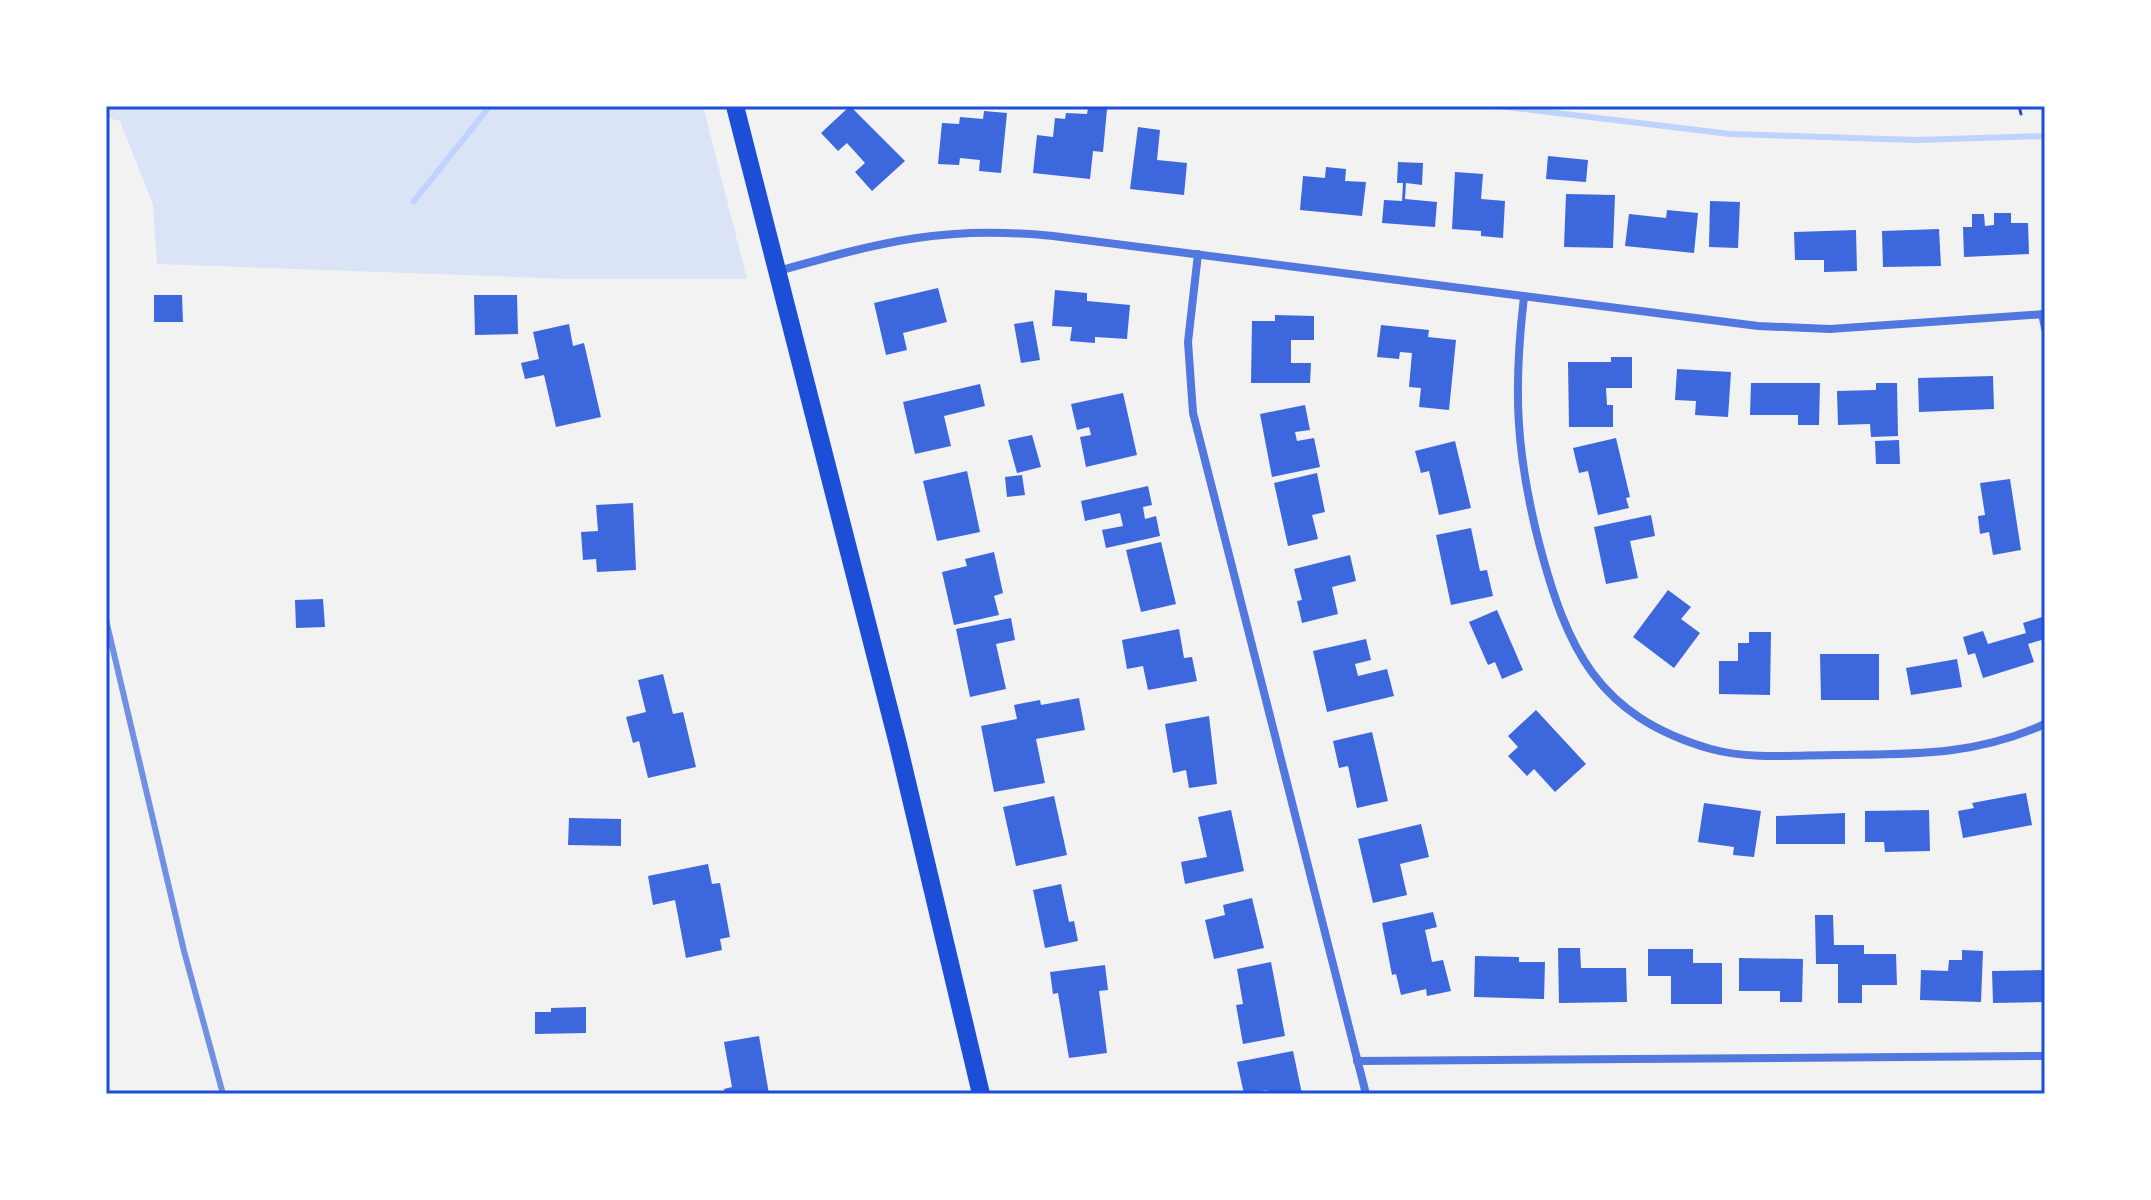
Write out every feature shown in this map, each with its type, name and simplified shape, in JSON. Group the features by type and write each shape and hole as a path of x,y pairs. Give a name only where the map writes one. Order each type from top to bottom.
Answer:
{"main road":[{"path":"735,106 898,744 981,1094"}],"street":[{"path":"778,271 885,242 976,230 1198,254 1792,328 1884,326 2044,314 2045,328"},
{"path":"1198,254 1188,342 1193,413 1366,1094"},
{"path":"1524,297 1516,405 1527,490 1566,634 1587,668 1615,698 1652,726 1677,737 1710,749 1751,755 1957,752 2003,741 2045,724"},
{"path":"1357,1061 2045,1056"}],"path":[{"path":"2019,106 2021,114"}],"shaded area":[{"path":"106,106 703,106 747,279 570,279 157,264 153,205 120,121 106,117"}],"building":[{"path":"850,106 905,161 872,191 855,172 865,163 847,143 838,151 821,133"},
{"path":"1088,108 1107,109 1103,152 1093,151 1090,179 1033,173 1037,135 1053,137 1055,118 1065,119 1066,113 1087,114"},
{"path":"984,111 1007,113 1001,173 979,171 980,160 960,158 959,165 938,164 942,123 959,124 960,117 983,119"},
{"path":"1138,127 1160,130 1157,160 1187,163 1184,195 1130,189"},
{"path":"1548,156 1588,160 1586,182 1546,179"},
{"path":"1398,162 1423,163 1422,185 1406,183 1405,199 1437,202 1435,227 1382,223 1384,200 1402,201 1403,183 1397,183"},
{"path":"1326,167 1346,169 1345,181 1366,182 1362,216 1300,210 1303,176 1325,178"},
{"path":"1455,172 1483,174 1481,199 1505,201 1503,238 1481,236 1481,231 1452,229"},
{"path":"1566,194 1615,195 1613,248 1564,247"},
{"path":"1710,201 1740,202 1738,248 1709,247"},
{"path":"1667,210 1698,213 1694,253 1625,246 1629,214 1666,218"},
{"path":"1994,213 2011,213 2011,223 2028,223 2029,254 1964,257 1963,227 1972,227 1972,214 1984,214 1985,226 1994,225"},
{"path":"1939,229 1941,266 1883,267 1882,231"},
{"path":"1856,230 1857,271 1824,272 1824,260 1795,260 1794,232"},
{"path":"938,288 947,322 903,333 907,350 886,355 874,303"},
{"path":"1055,290 1087,293 1087,301 1130,305 1127,339 1095,337 1095,343 1070,341 1072,327 1052,326"},
{"path":"154,295 182,295 183,322 154,322"},
{"path":"474,295 517,295 518,334 475,335"},
{"path":"1275,315 1314,316 1314,340 1291,340 1291,363 1311,363 1310,383 1251,383 1252,321 1275,321"},
{"path":"1033,321 1040,360 1021,363 1014,324"},
{"path":"569,324 573,346 584,343 601,417 556,427 544,375 525,379 521,363 539,359 533,332"},
{"path":"1381,325 1429,330 1428,337 1456,340 1449,410 1419,407 1421,388 1409,387 1412,353 1400,352 1399,359 1377,357"},
{"path":"1611,357 1632,357 1632,388 1606,388 1607,405 1613,405 1613,427 1569,427 1568,362 1611,362"},
{"path":"1677,369 1731,372 1728,417 1695,415 1696,401 1675,400"},
{"path":"1993,376 1994,409 1919,412 1918,378"},
{"path":"1751,383 1820,383 1819,425 1798,425 1798,415 1750,415"},
{"path":"1876,383 1897,383 1898,436 1871,437 1870,424 1838,425 1837,391 1876,390"},
{"path":"980,384 985,406 944,416 951,446 915,454 903,402"},
{"path":"1123,393 1137,455 1086,467 1080,437 1091,435 1089,427 1077,430 1071,404"},
{"path":"1305,405 1310,430 1295,432 1297,441 1314,438 1320,467 1272,477 1260,414"},
{"path":"1032,435 1041,467 1017,473 1008,440"},
{"path":"1616,438 1630,497 1626,498 1629,508 1598,515 1588,471 1579,473 1573,448"},
{"path":"1899,440 1900,464 1876,464 1875,441"},
{"path":"1455,441 1471,508 1439,515 1429,471 1421,473 1415,451"},
{"path":"967,471 980,532 937,541 923,481"},
{"path":"1317,473 1325,512 1312,515 1318,539 1288,546 1274,483"},
{"path":"1022,475 1025,495 1007,497 1005,477"},
{"path":"2010,479 2021,550 1993,555 1989,532 1980,534 1978,516 1985,515 1980,483"},
{"path":"1148,486 1152,505 1143,507 1145,519 1156,516 1160,536 1106,548 1102,530 1123,526 1120,513 1085,521 1081,501"},
{"path":"633,503 636,570 597,572 596,559 583,560 581,532 598,531 596,505"},
{"path":"1651,515 1655,536 1630,541 1638,578 1606,584 1594,527"},
{"path":"1471,528 1480,571 1487,570 1493,596 1451,605 1436,535"},
{"path":"1161,542 1176,604 1141,612 1126,550"},
{"path":"994,552 1003,593 994,596 999,615 954,625 942,572 967,566 965,559"},
{"path":"1350,555 1356,581 1332,587 1338,614 1302,623 1297,601 1302,600 1294,569"},
{"path":"1668,590 1691,607 1681,619 1700,633 1674,668 1633,637"},
{"path":"323,599 325,627 296,628 295,600"},
{"path":"1497,610 1523,670 1502,679 1495,662 1488,665 1469,622"},
{"path":"2045,616 2045,639 2028,644 2034,662 1983,678 1975,653 1968,655 1963,637 1983,631 1988,644 2026,633 2023,623"},
{"path":"1011,618 1015,640 996,644 1006,689 970,697 956,629"},
{"path":"1179,629 1184,658 1192,657 1197,681 1148,690 1143,666 1127,669 1122,640"},
{"path":"1749,632 1771,632 1770,695 1719,694 1719,661 1738,661 1738,643 1749,643"},
{"path":"1366,639 1371,660 1355,664 1358,676 1387,669 1394,696 1327,712 1313,651"},
{"path":"1820,654 1879,654 1879,700 1821,700"},
{"path":"1957,659 1962,687 1911,695 1906,668"},
{"path":"663,674 673,714 683,712 696,767 648,778 639,741 633,743 626,717 646,712 638,680"},
{"path":"1079,698 1085,730 1036,739 1045,783 994,792 981,726 1017,719 1014,705 1040,700 1041,705"},
{"path":"1536,710 1586,764 1555,792 1534,769 1527,776 1508,756 1518,747 1508,736"},
{"path":"1209,716 1217,784 1189,788 1186,770 1173,773 1165,724"},
{"path":"1372,732 1388,801 1357,808 1348,766 1339,768 1333,741"},
{"path":"2026,793 2032,825 1963,838 1958,811 1974,808 1972,803"},
{"path":"1054,796 1067,855 1016,866 1003,807"},
{"path":"1704,803 1761,811 1754,857 1733,855 1734,847 1698,842"},
{"path":"1231,810 1244,871 1185,884 1181,862 1207,857 1198,817"},
{"path":"1929,810 1930,851 1885,852 1884,842 1865,842 1865,811"},
{"path":"1845,813 1845,844 1776,844 1776,816"},
{"path":"569,818 621,819 621,846 568,845"},
{"path":"1421,824 1429,857 1400,864 1407,895 1373,903 1358,839"},
{"path":"708,864 712,884 720,883 730,937 720,939 722,950 686,958 675,900 653,905 648,876"},
{"path":"1061,884 1069,922 1074,921 1078,941 1045,948 1033,890"},
{"path":"1252,898 1264,948 1214,959 1205,920 1225,915 1223,905"},
{"path":"1433,912 1437,927 1425,930 1432,962 1443,960 1451,991 1427,996 1426,989 1401,995 1396,974 1392,975 1382,923"},
{"path":"1815,915 1833,915 1834,945 1864,945 1864,954 1896,954 1897,985 1862,985 1862,1003 1838,1003 1838,964 1816,964"},
{"path":"1558,948 1580,948 1581,968 1626,968 1627,1002 1559,1003"},
{"path":"1648,949 1693,949 1693,963 1722,963 1722,1004 1671,1004 1671,976 1648,976"},
{"path":"1962,950 1983,951 1981,1002 1920,1000 1921,970 1948,971 1949,960 1962,960"},
{"path":"1475,956 1519,957 1519,962 1545,962 1544,999 1474,997"},
{"path":"1739,958 1803,959 1802,1002 1780,1002 1780,991 1739,991"},
{"path":"1271,962 1285,1036 1243,1044 1236,1005 1243,1004 1237,969"},
{"path":"1105,965 1108,990 1099,991 1107,1053 1069,1058 1058,993 1053,994 1050,972"},
{"path":"2045,970 2045,1002 1993,1003 1992,971"},
{"path":"586,1007 586,1033 535,1034 535,1012 551,1012 551,1008"},
{"path":"759,1036 769,1094 725,1094 724,1089 732,1087 724,1042"},
{"path":"1293,1051 1302,1094 1268,1094 1267,1090 1244,1094 1237,1062"}],"waterway":[{"path":"414,201 490,106"},
{"path":"1499,106 1730,134 1916,140 2045,136"}],"railway":[{"path":"106,620 184,951 223,1094"}]}
